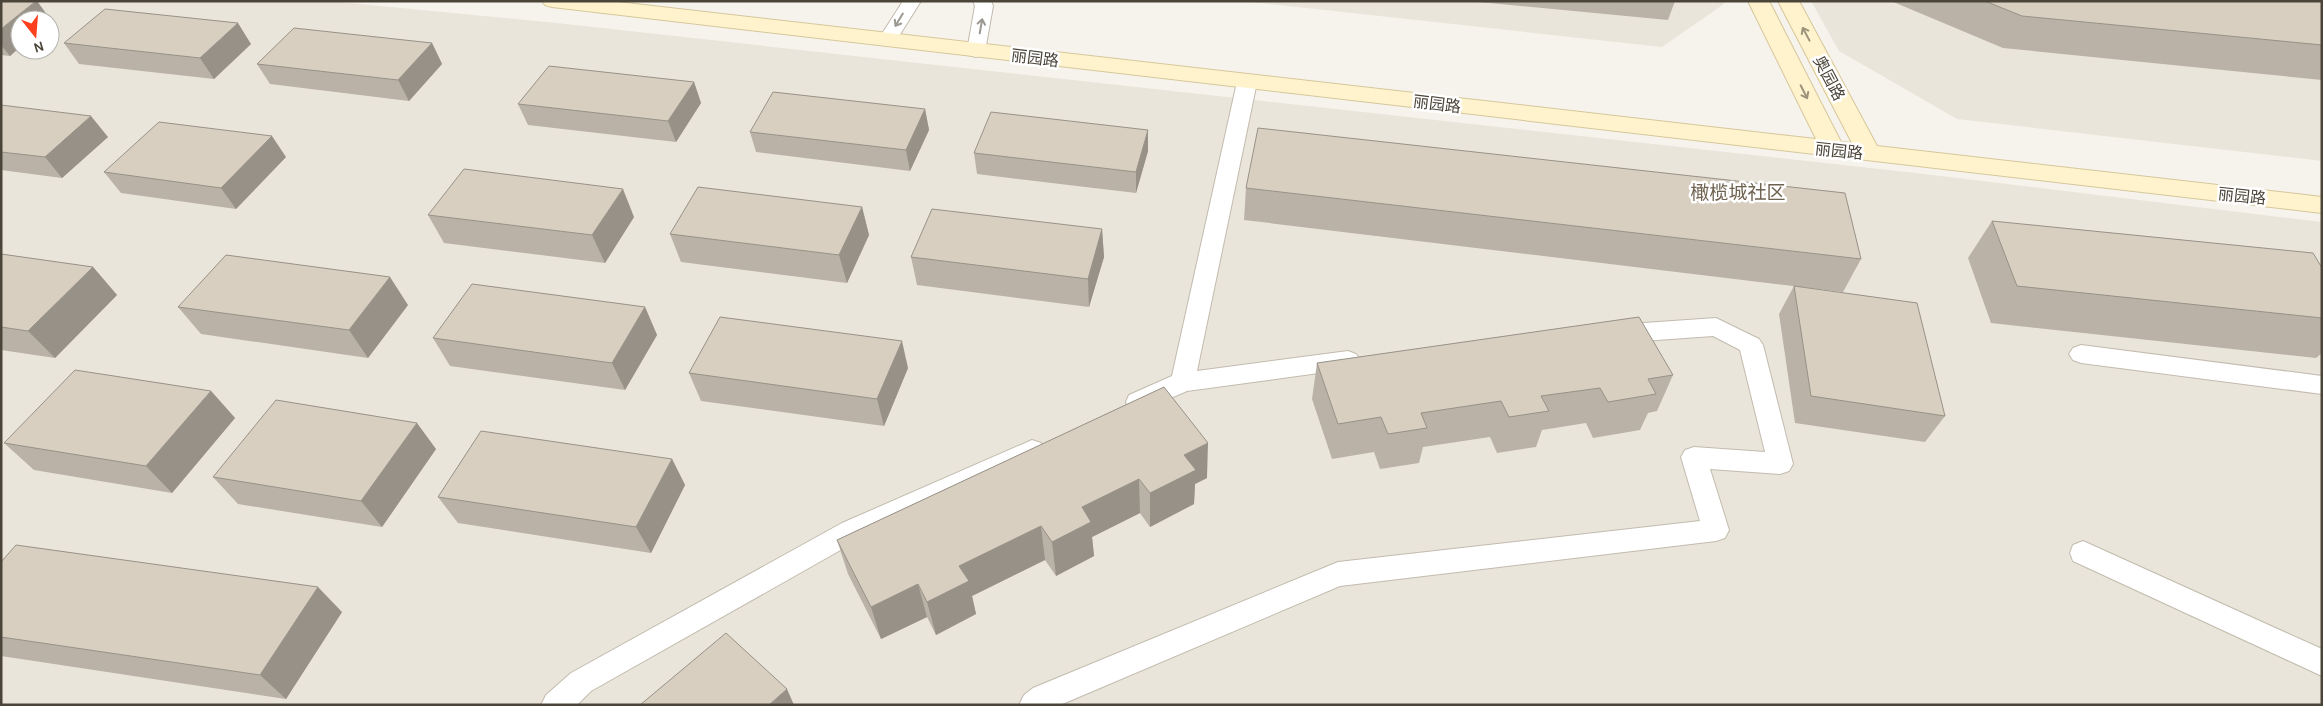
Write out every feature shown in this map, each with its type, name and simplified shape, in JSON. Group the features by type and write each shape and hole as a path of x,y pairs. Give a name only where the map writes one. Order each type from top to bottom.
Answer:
{"street":[{"name":"丽园路","path":"552,1 2322,205"},
{"name":"奥园路","path":"1758,1 1833,150"},
{"name":"奥园路","path":"1788,1 1870,154"}],"lane":[{"path":"887,40 912,1"},
{"path":"976,51 984,6 982,1"},
{"path":"1183,382 1247,82"},
{"path":"1034,705 1042,698 1338,574 1716,530 1694,457 1780,464 1751,345 1716,327 1591,336"},
{"path":"2081,354 2322,385"},
{"path":"1120,410 1183,382 1368,358"},
{"path":"556,705 581,682 851,531 1057,438"},
{"path":"2083,553 2322,663"}],"shaded area":[{"path":"1,1 329,1 557,23 1916,173 2322,222 2322,705 1,705"},
{"path":"1242,1 1723,1 1724,4 1662,47"},
{"path":"1811,1 2322,1 2322,161 1957,119 1839,51"}],"building":[{"path":"1,1 36,1 25,10 10,10 10,22 1,29"},
{"path":"1985,1 2322,1 2322,45 2022,16"},
{"path":"105,9 238,23 200,58 64,43"},
{"path":"294,28 432,43 398,80 257,64"},
{"path":"549,66 694,82 668,121 518,104"},
{"path":"773,92 925,109 906,150 750,132"},
{"path":"1,105 91,116 45,157 1,152"},
{"path":"991,112 1148,130 1136,172 974,153"},
{"path":"159,122 272,136 221,188 104,172"},
{"path":"1258,128 1845,193 1861,259 1246,188"},
{"path":"464,169 623,189 592,235 428,215"},
{"path":"698,187 862,207 839,255 670,234"},
{"path":"932,209 1102,229 1088,279 911,257"},
{"path":"1992,221 2313,253 2322,268 2322,318 2017,286"},
{"path":"1,254 93,267 28,331 1,327"},
{"path":"226,255 390,277 349,330 178,307"},
{"path":"472,284 645,307 612,363 433,338"},
{"path":"1794,286 1917,303 1945,416 1811,396"},
{"path":"720,317 902,341 877,399 689,373"},
{"path":"1639,317 1673,375 1648,379 1656,394 1608,402 1600,388 1541,396 1549,411 1509,417 1501,401 1421,413 1427,428 1388,434 1381,417 1338,424 1317,363"},
{"path":"75,370 211,391 146,466 4,443"},
{"path":"1164,387 1208,443 1184,455 1196,470 1150,493 1139,479 1082,507 1091,522 1052,542 1041,526 959,566 969,581 927,602 918,584 871,607 837,540"},
{"path":"276,400 417,423 361,501 213,477"},
{"path":"481,431 672,459 636,527 438,497"},
{"path":"16,545 318,587 260,675 1,637 1,562"},
{"path":"726,633 787,689 769,705 640,705"}],"district":[{"name":"橄榄城社区","path":"1738,193"}]}
